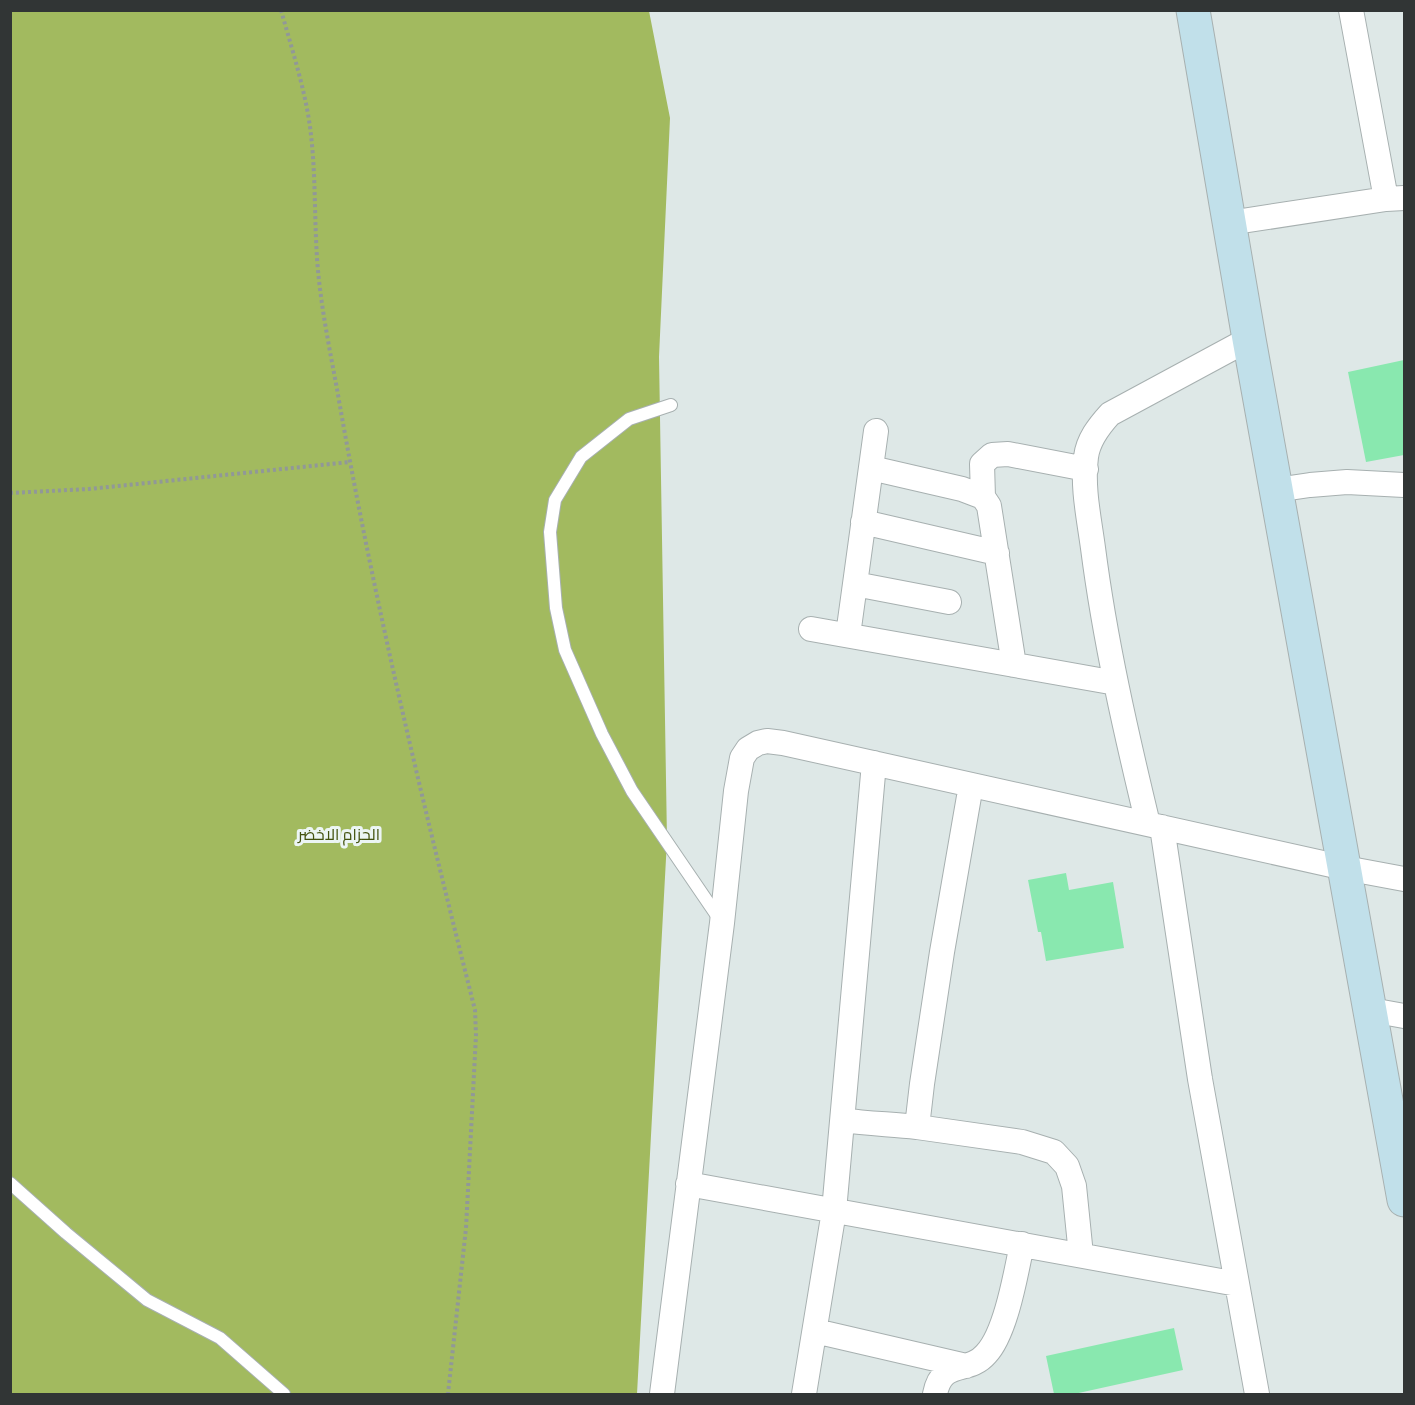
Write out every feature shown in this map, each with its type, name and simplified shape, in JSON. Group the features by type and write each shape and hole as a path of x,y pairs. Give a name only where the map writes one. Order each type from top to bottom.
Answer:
{"street":[{"path":"1193,10 1249,339 1404,1200"},
{"path":"1229,223 1395,198 1351,10"},
{"path":"1249,339 1110,414 1097,429 1086,455 1086,487 1100,604 1120,708 1155,826 1257,1395"},
{"path":"848,635 876,431"},
{"path":"1014,664 989,506 983,497 982,464 992,455 1008,454 1086,469"},
{"path":"871,468 962,489 983,497"},
{"path":"1276,490 1347,482 1404,485"},
{"path":"864,522 997,553"},
{"path":"855,584 948,602"},
{"path":"811,629 1116,682"},
{"path":"662,1395 722,922 736,791 742,758 748,749 767,741 783,743 1345,868 1404,879"},
{"path":"804,1395 834,1211 874,763"},
{"path":"917,1127 942,952 971,785"},
{"path":"1371,1010 1404,1016"},
{"path":"843,1120 866,1124 917,1127 1022,1142 1054,1152 1067,1166 1074,1186 1082,1255"},
{"path":"688,1184 1237,1284"},
{"path":"935,1395 936,1386 948,1371 966,1366 986,1356 1001,1327 1022,1244"},
{"path":"814,1331 966,1366"}],"lane":[{"path":"671,405 629,419 581,457 555,500 550,532 556,608 565,650 602,734 627,782 722,922"},
{"path":"10,1183 147,1300 220,1338 284,1395"}],"path":[{"path":"281,10 310,122 317,260 322,302 371,571 434,847 475,1010 476,1035 466,1228 448,1395"},
{"path":"10,494 89,489 350,462"}],"green space":[{"name":"الحزام الاخضر","path":"10,11 649,11 670,118 659,357 667,840 637,1394 11,1394"}],"building":[{"path":"1404,360 1404,455 1366,462 1348,372"},
{"path":"1066,873 1069,890 1113,882 1124,948 1046,961 1028,880"},
{"path":"1174,1328 1183,1370 1074,1394 1054,1394 1046,1356"}]}
